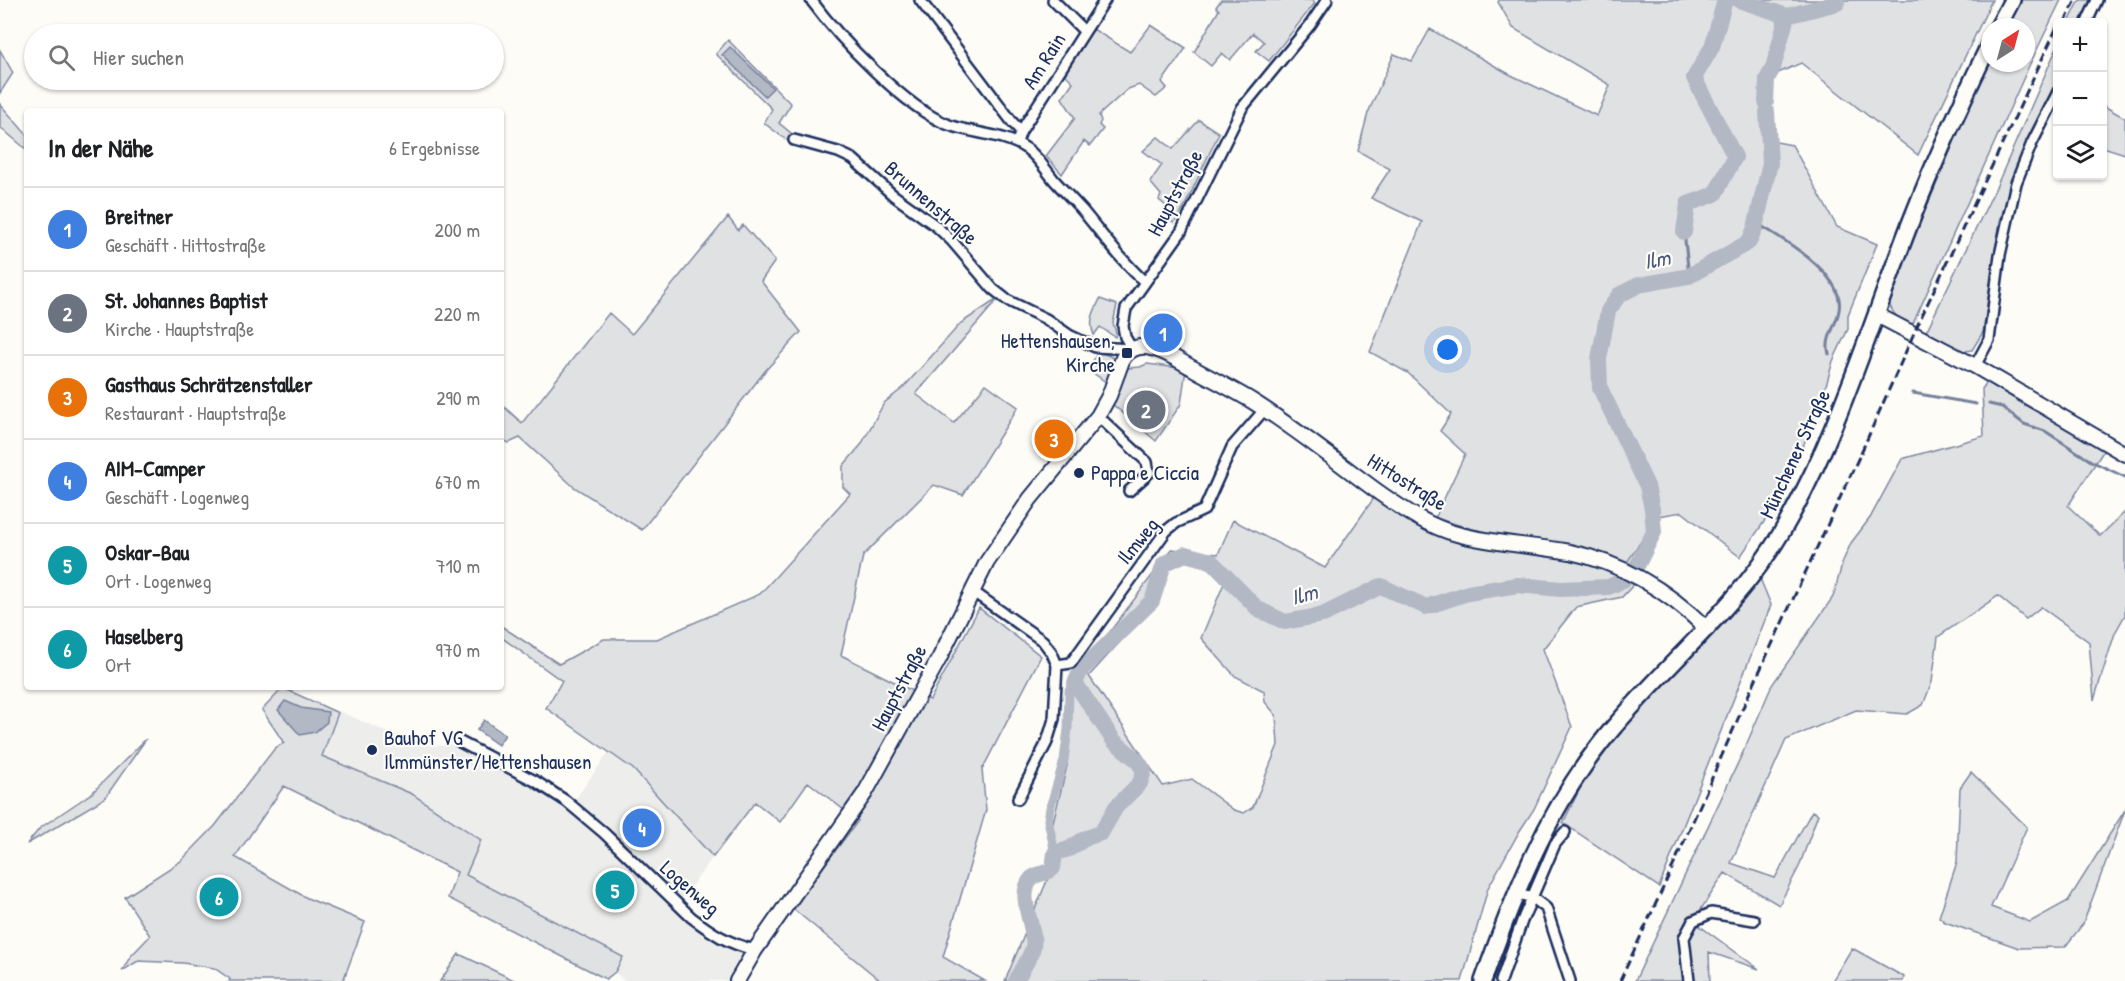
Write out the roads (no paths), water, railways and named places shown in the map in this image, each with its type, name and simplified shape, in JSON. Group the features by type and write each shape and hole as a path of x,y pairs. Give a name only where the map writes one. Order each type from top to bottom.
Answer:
{"main road":[{"path":"2003,18 2012,0"},
{"name":"Münchener Straße","path":"1525,896 1552,819 1585,764 1626,714 1707,629 1754,574 1781,533 1808,485 1829,438 1913,216 1981,63"},
{"path":"1483,981 1525,896"}],"street":[{"path":"811,0 836,30 884,78 923,111 947,124 978,134 1017,142 1029,151 1126,266 1145,282"},
{"path":"920,0 1021,131"},
{"path":"1053,0 1084,31"},
{"name":"Am Rain","path":"1017,142 1021,131 1105,0"},
{"name":"Hauptstraße","path":"737,981 755,950 865,793 930,677 987,562 1030,499 1098,416 1109,396 1123,358 1132,349 1125,337 1124,316 1131,300 1181,232 1242,108 1310,25 1327,0"},
{"path":"2089,18 2097,0"},
{"path":"1975,366 1989,340 2000,255 2016,183 2032,143 2053,102"},
{"name":"Brunnenstraße","path":"794,140 838,152 853,159 893,195 936,226 952,241 993,289 1007,300 1046,319 1068,335 1095,347 1132,349"},
{"path":"1877,315 1975,366 2125,454"},
{"name":"Hittostraße","path":"1132,349 1147,347 1158,351 1265,409 1384,496 1432,525 1456,534 1490,541 1572,553 1615,567 1666,593 1707,629"},
{"name":"Ilmweg","path":"1057,665 1071,663 1166,531 1176,523 1204,510 1232,447 1265,409"},
{"path":"1098,416 1147,462 1149,473 1129,491"},
{"path":"972,591 1043,641 1057,665 1055,709 1047,742 1018,799"},
{"name":"Logenweg","path":"460,742 551,791 594,824 691,917 736,945 755,950"},
{"name":"Münchener Straße","path":"1501,981 1522,921 1525,896 1565,831"},
{"path":"1525,896 1546,908 1570,981"},
{"path":"1689,981 1684,938 1693,921 1711,913 1754,920"}],"waterway":[{"name":"Ilm","path":"1684,232 1688,204 1715,194 1735,157 1694,78 1712,47 1725,0"},
{"name":"Ilm","path":"1738,0 1787,16 1837,3 1837,0"},
{"name":"Ilm","path":"1766,102 1767,79 1773,68 1787,16"},
{"name":"Ilm","path":"1016,981 1033,947 1026,903 1027,885 1034,876 1053,868 1055,853 1069,849 1086,838 1101,833 1116,807 1140,783 1144,771 1137,760 1114,741 1075,683 1081,670 1152,601 1164,564 1185,554 1211,561 1258,609 1285,622 1323,615 1381,586 1426,607 1468,593 1518,585 1561,589 1608,587 1623,581 1638,564 1654,532 1652,509 1647,486 1600,388 1599,359 1608,311 1619,295 1639,285 1689,276 1749,242 1755,228 1770,163 1767,112"},
{"path":"1756,223 1810,259 1833,284 1839,297 1839,310 1829,337 1829,354"},
{"name":"Ilm","path":"1684,232 1689,276"},
{"path":"1913,393 1976,404"},
{"path":"1989,404 2002,407 2024,424 2045,431 2091,461 2125,477"},
{"path":"1055,853 1048,820 1064,760 1069,690 1075,683"}],"railway":[{"path":"2067,18 2076,0"},
{"path":"1620,981 1918,324 2053,36"}],"place":[{"name":"Breitner","path":"1163,333"},
{"name":"Hettenshausen, Kirche","path":"1127,353"},
{"name":"St. Johannes Baptist","path":"1146,410"},
{"name":"Gasthaus Schrätzenstaller","path":"1054,439"},
{"name":"Pappa e Ciccia","path":"1079,473"},
{"name":"Bauhof VG Ilmmünster/Hettenshausen","path":"372,750"},
{"name":"AIM-Camper","path":"642,828"},
{"name":"Oskar-Bau","path":"615,890"},
{"name":"Haselberg","path":"219,897"}]}
